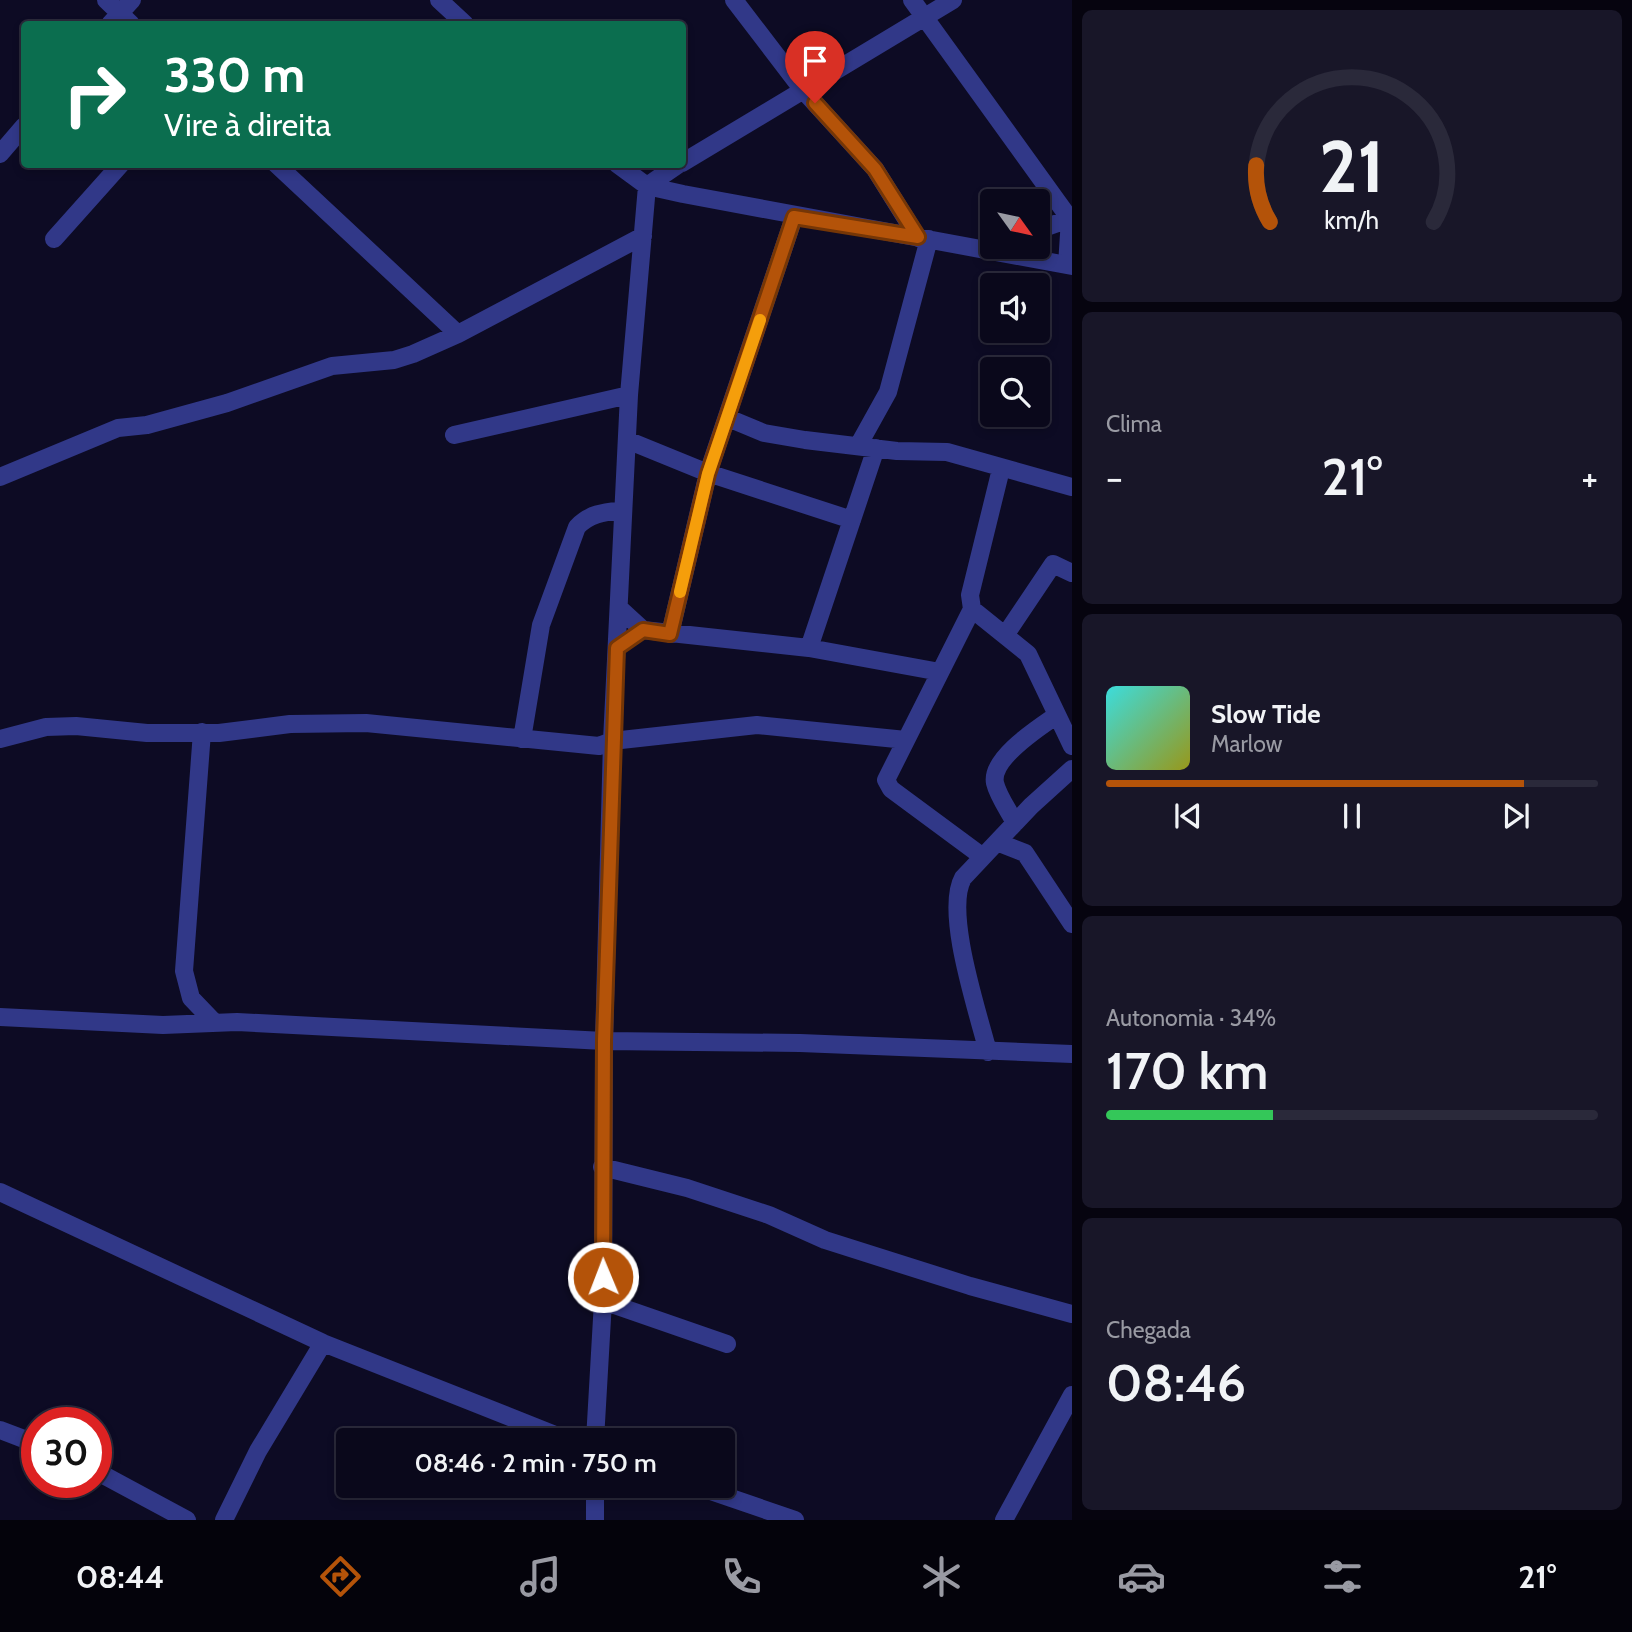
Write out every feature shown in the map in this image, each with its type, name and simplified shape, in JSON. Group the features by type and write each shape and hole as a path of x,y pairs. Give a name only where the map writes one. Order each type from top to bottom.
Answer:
{"street":[{"path":"106,0 120,21 132,0"},
{"path":"439,0 462,21"},
{"path":"734,0 802,89 875,169 923,238 888,393 867,447 852,520 809,648"},
{"path":"912,0 1071,219 1069,265 1043,259"},
{"path":"686,161 953,0"},
{"path":"0,154 21,130"},
{"path":"54,240 117,168"},
{"path":"280,168 458,334"},
{"path":"622,168 647,186 794,217 980,245"},
{"path":"647,186 675,168"},
{"path":"596,1428 603,1301 604,1041 612,741 629,395 647,186"},
{"path":"670,634 708,474 794,217"},
{"path":"1050,226 1071,219"},
{"path":"2,472 118,428 147,425 227,403 332,366 394,360 458,334 643,236"},
{"path":"454,435 629,395"},
{"path":"728,418 764,433 867,447 947,453 1072,487"},
{"path":"627,440 708,474 852,520"},
{"path":"983,857 887,785 886,780 972,609 970,595 1001,469"},
{"path":"522,739 541,625 577,527 584,519 598,513 623,510"},
{"path":"1006,634 1053,564 1072,573"},
{"path":"619,608 643,630 809,648 940,672"},
{"path":"972,609 1028,654 1072,746"},
{"path":"617,648 643,630"},
{"path":"1015,823 995,782 996,772 1023,738 1057,715"},
{"path":"0,739 46,727 76,726 147,733 231,732 290,724 366,723 599,746 612,741 757,725 906,740"},
{"path":"202,732 184,971 191,998 214,1022"},
{"path":"988,1052 966,965 956,890 963,878 1015,823 1072,769"},
{"path":"997,842 1025,853 1072,924"},
{"path":"0,1017 163,1025 214,1022 604,1041 800,1043 1072,1054"},
{"path":"602,1167 705,1193 884,1259 1071,1310"},
{"path":"0,1192 323,1343 538,1428"},
{"path":"603,1301 727,1344"},
{"path":"224,1520 258,1451 323,1343"},
{"path":"1004,1520 1071,1401"},
{"path":"0,1430 21,1438"},
{"path":"112,1480 187,1520"},
{"path":"594,1498 595,1520"},
{"path":"731,1498 795,1520"}],"slow traffic":[{"path":"680,592 708,474 760,320"}],"route":[{"path":"603,1277 604,1041 617,648 643,630 670,634 708,474 794,217 918,237 875,169 815,103"}]}
